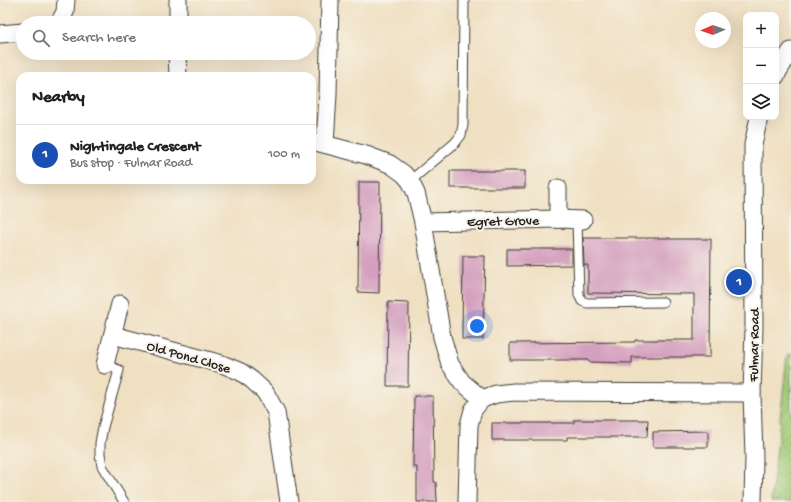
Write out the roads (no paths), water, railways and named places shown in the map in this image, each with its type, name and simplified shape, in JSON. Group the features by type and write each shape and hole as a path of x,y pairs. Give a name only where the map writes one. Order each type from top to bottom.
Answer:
{"street":[{"path":"63,16 65,12 66,0"},
{"path":"178,0 178,16"},
{"path":"330,0 328,94 318,143 366,155 390,164 404,174 410,181 416,193 423,222 442,336 450,364 462,382 482,399"},
{"path":"0,34 16,33"},
{"path":"779,71 791,51"},
{"path":"177,60 177,72"},
{"name":"Fulmar Road","path":"754,502 752,393 754,327 753,145 758,120"},
{"path":"558,188 558,219"},
{"name":"Egret Grove","path":"423,222 558,219 580,220"},
{"path":"105,365 120,304"},
{"name":"Old Pond Close","path":"113,335 222,364 241,372 265,392 276,412 289,502"},
{"path":"468,502 468,425 473,410 482,399 496,394 514,392 752,393"}],"lane":[{"path":"410,181 455,143 461,135 463,125 464,0"},
{"path":"580,220 578,295 582,301 586,303 598,304 663,302"},
{"path":"105,365 119,370 103,427 100,443 100,454 102,466 124,502"}],"place":[{"name":"Nightingale Crescent","path":"739,282"}]}
